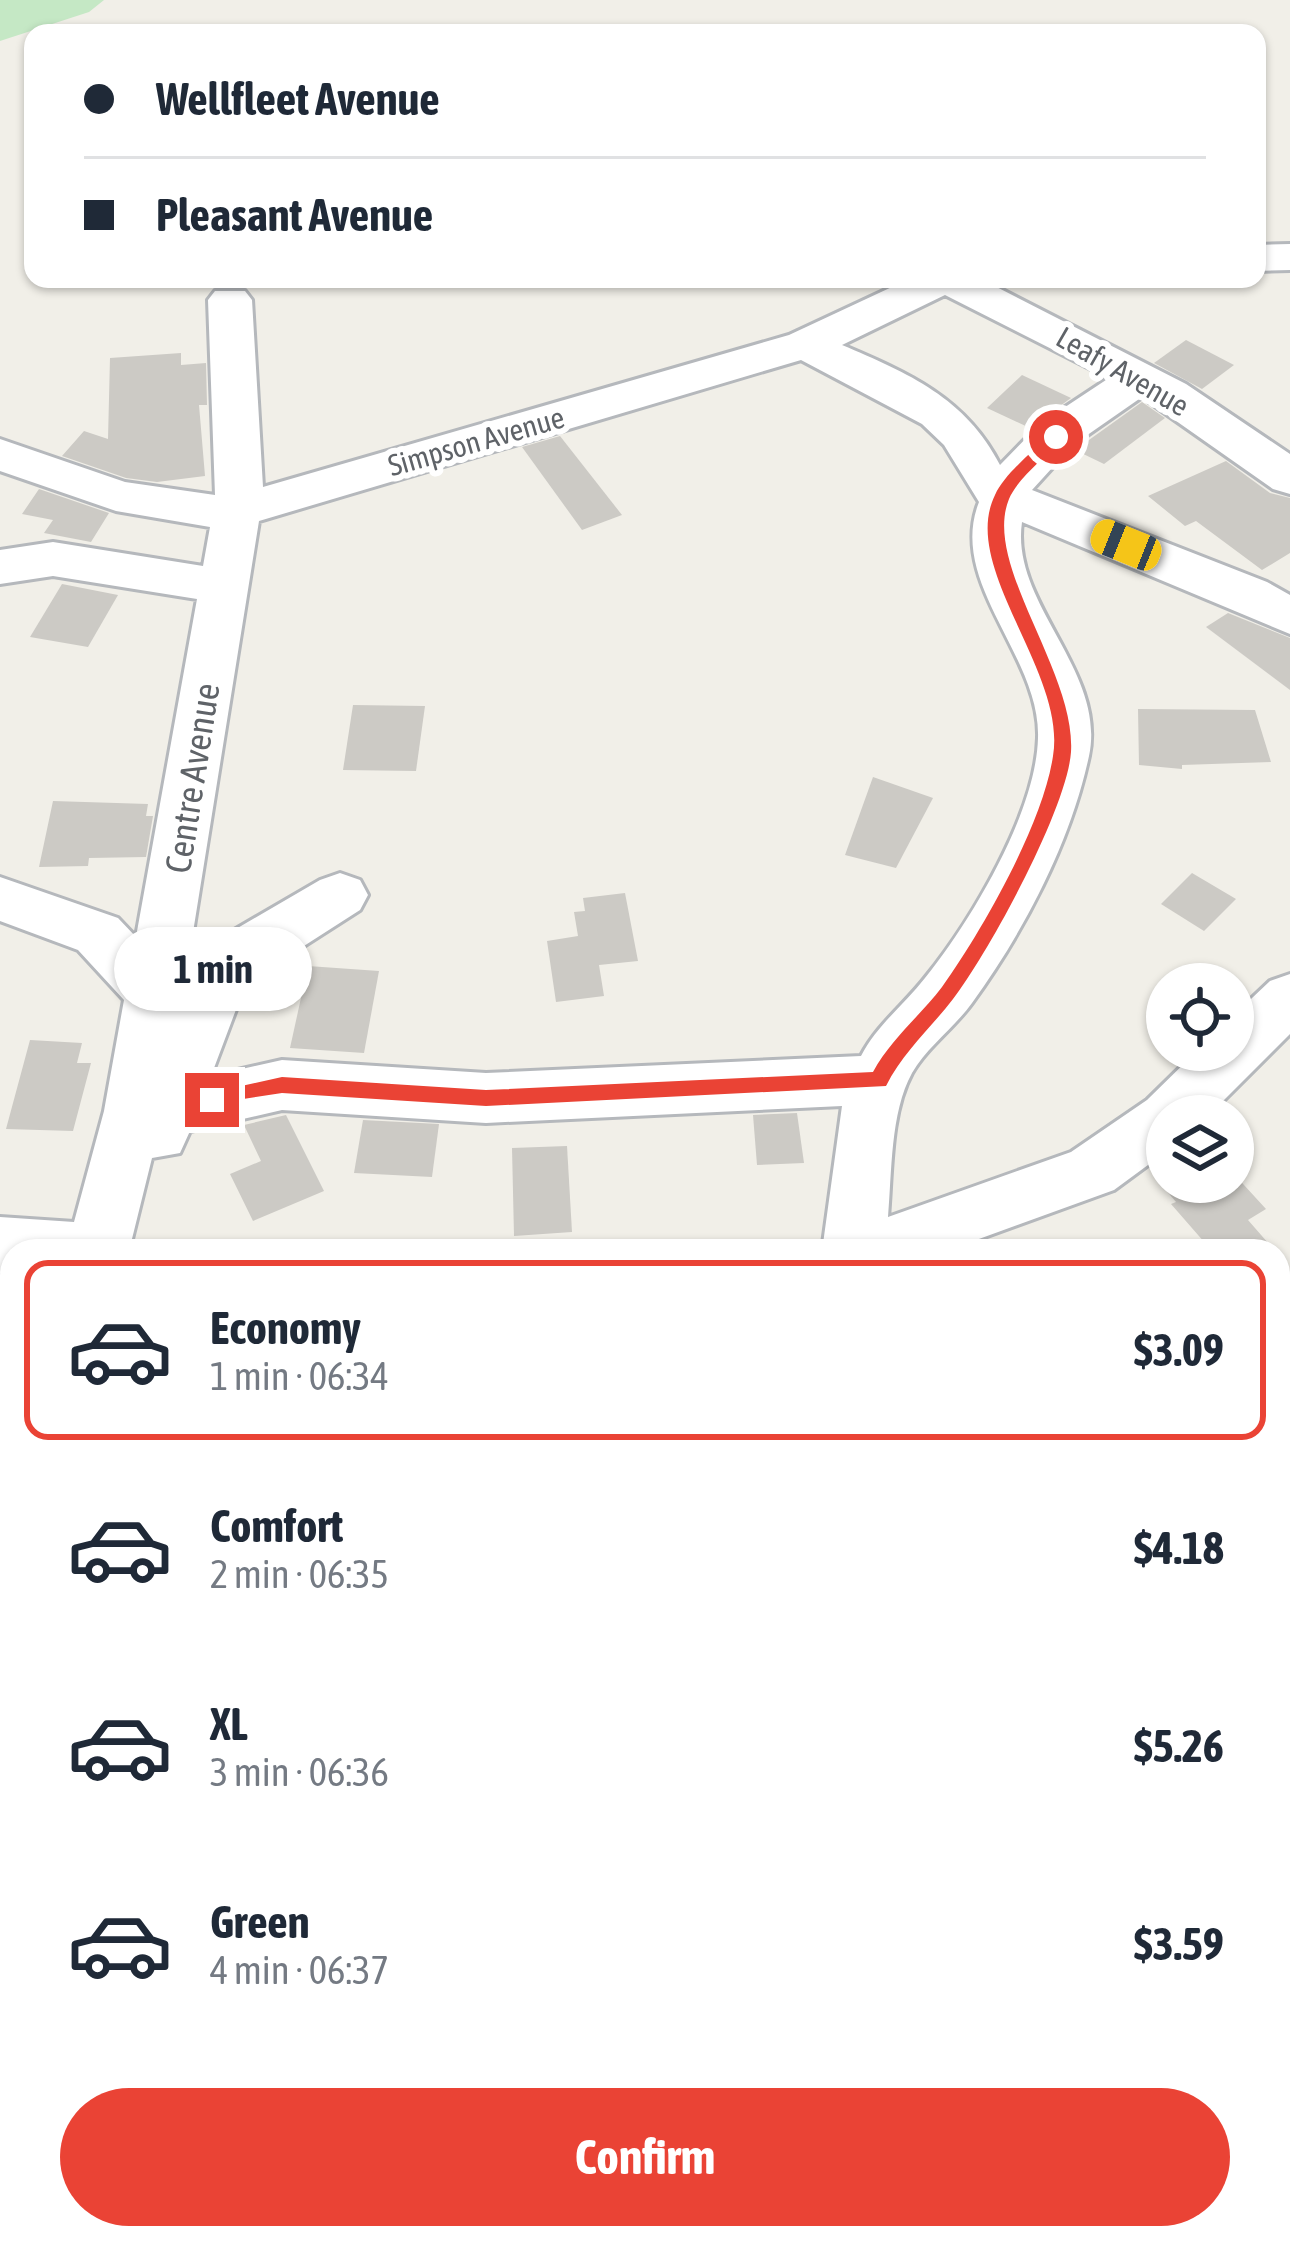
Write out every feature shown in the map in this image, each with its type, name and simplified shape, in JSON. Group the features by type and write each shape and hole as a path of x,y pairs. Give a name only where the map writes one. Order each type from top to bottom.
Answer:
{"street":[{"name":"Simpson Avenue","path":"0,454 79,488 139,503 199,513 236,511 805,345 926,288"},
{"name":"Leafy Avenue","path":"964,288 1071,340 1236,436 1290,478"},
{"name":"Centre Avenue","path":"101,1239 117,1185 155,994 236,511 241,474 233,425 230,300"},
{"path":"805,345 926,403 962,435 979,474 1002,496 1250,594 1290,617"},
{"path":"855,1239 879,1080 893,1053 948,992 998,908 1040,822 1062,757 1062,710 994,542 1002,496 1056,437 1137,380"},
{"path":"0,566 70,561 221,586"},
{"path":"117,1185 147,1159 222,971 237,956 340,895"},
{"path":"0,898 98,934 155,994"},
{"path":"1191,1095 1290,998"},
{"path":"170,1111 282,1085 486,1098 879,1080"},
{"path":"904,1239 1092,1171 1146,1133"}],"green space":[{"path":"0,0 104,0 89,12 52,24 24,24 24,33 0,41"}],"building":[{"path":"1186,340 1234,365 1202,389 1154,363"},
{"path":"181,353 181,365 206,363 207,405 199,405 205,476 157,482 126,478 62,456 84,431 108,439 110,358"},
{"path":"1022,375 1071,398 1030,428 987,408"},
{"path":"1142,402 1165,418 1104,464 1075,450"},
{"path":"560,436 622,515 582,530 522,447"},
{"path":"1226,461 1270,493 1290,498 1290,553 1262,570 1196,521 1185,526 1148,496"},
{"path":"39,489 109,513 91,542 44,533 53,520 22,514"},
{"path":"62,584 118,595 88,647 30,637"},
{"path":"1228,613 1290,638 1290,690 1206,627"},
{"path":"353,705 425,706 416,771 343,770"},
{"path":"1138,709 1255,710 1271,762 1182,765 1182,769 1139,765"},
{"path":"873,777 933,798 896,868 845,855"},
{"path":"53,801 148,804 146,816 153,816 146,857 89,858 88,866 39,867"},
{"path":"1192,873 1236,899 1204,931 1161,904"},
{"path":"625,893 638,961 599,965 604,996 556,1002 547,941 578,936 574,912 585,911 583,898"},
{"path":"308,966 379,971 364,1053 290,1048"},
{"path":"30,1040 82,1043 77,1063 91,1063 73,1131 6,1129"},
{"path":"797,1113 804,1163 757,1165 753,1115"},
{"path":"286,1115 324,1191 253,1221 230,1174 261,1161 244,1125"},
{"path":"363,1120 439,1124 432,1177 354,1173"},
{"path":"567,1146 572,1232 514,1236 512,1148"},
{"path":"1254,1196 1266,1209 1248,1220 1265,1239 1202,1239 1171,1204 1254,1203"}],"route":[{"path":"212,1100 282,1085 486,1098 879,1080 893,1053 948,992 998,908 1040,822 1062,757 1066,734 1062,710 994,542 994,517 1002,496 1056,437"}]}
